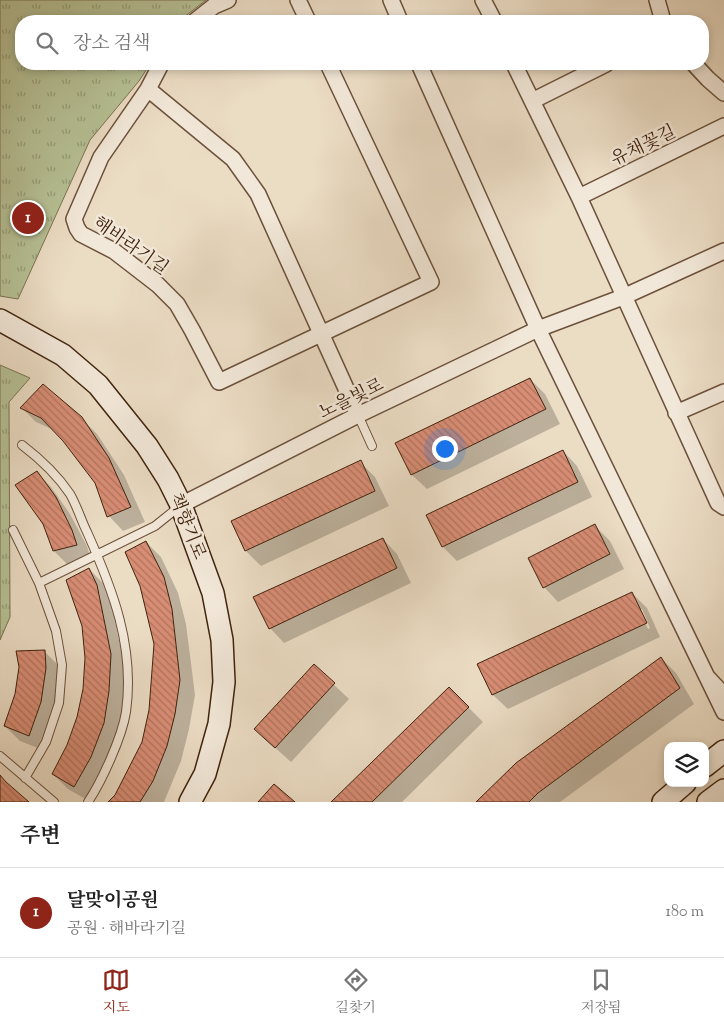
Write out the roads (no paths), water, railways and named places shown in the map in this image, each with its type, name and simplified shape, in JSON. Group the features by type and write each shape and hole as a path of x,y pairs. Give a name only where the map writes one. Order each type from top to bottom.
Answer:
{"street":[{"path":"203,15 214,6 228,0"},
{"path":"298,0 305,15"},
{"path":"391,0 397,15"},
{"path":"483,0 491,15"},
{"path":"657,0 661,15"},
{"name":"해바라기길","path":"159,70 148,89 101,157 74,219 76,228 81,234 114,251 158,285 177,304 219,382 431,282 331,70"},
{"path":"422,70 538,329 724,712"},
{"path":"517,70 579,197 718,504 724,507"},
{"path":"532,101 594,70"},
{"path":"700,70 724,93"},
{"path":"148,89 232,159 258,194 358,415"},
{"name":"유채꽃길","path":"579,197 724,126"},
{"path":"538,329 624,297 724,251"},
{"name":"책향기로","path":"0,320 63,355 98,384 147,446 168,478 182,505 213,593 222,640 224,682 219,724 205,774 190,802"},
{"name":"노을빛로","path":"182,505 358,415 538,329"},
{"path":"676,413 724,392"},
{"path":"707,677 724,695"},
{"path":"663,802 680,787"},
{"path":"708,802 724,790"}],"lane":[{"path":"358,415 372,446"},
{"path":"22,445 38,457 70,494 98,555 116,602 128,662 126,713 113,754 95,792 88,802"},
{"path":"39,584 155,526 182,505"},
{"path":"13,530 39,584 56,631 62,665 60,702 46,742 25,778"},
{"path":"0,756 54,802"}],"place":[{"name":"달맞이공원","path":"28,218"}]}
